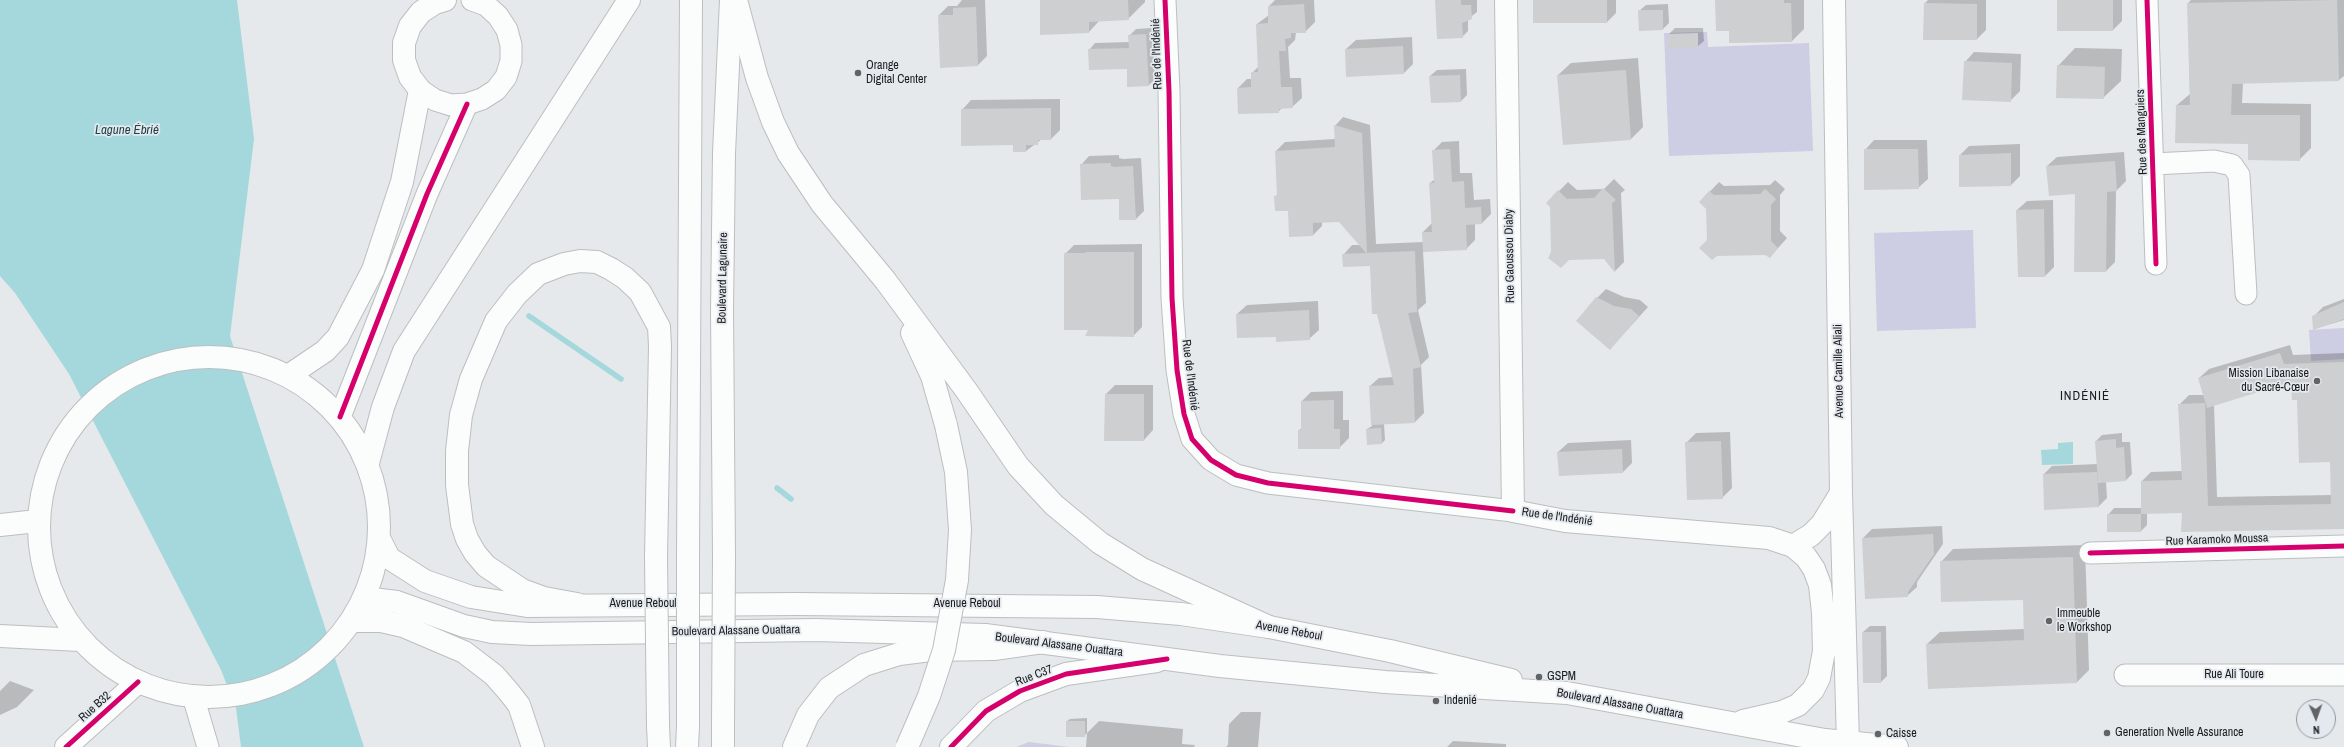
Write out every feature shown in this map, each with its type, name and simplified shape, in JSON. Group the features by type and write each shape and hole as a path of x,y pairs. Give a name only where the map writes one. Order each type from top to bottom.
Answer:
{"main road":[{"path":"288,376 325,351 338,337 373,270 402,182 420,90 408,71 404,60 404,43 410,26 420,12 435,3 445,0"},
{"path":"368,463 383,407 404,351 629,0"},
{"path":"687,747 691,0"},
{"name":"Boulevard Lagunaire","path":"723,747 724,556 722,304 724,153 731,0"},
{"path":"736,0 757,78 773,122 788,153 822,204 885,280 966,390 1018,466 1054,505 1100,543 1142,569 1269,627"},
{"name":"Rue Gaoussou Diaby","path":"1506,0 1514,512"},
{"name":"Avenue Camille Aliali","path":"1834,0 1841,493 1848,745"},
{"path":"577,604 544,598 522,590 486,566 475,553 462,524 457,485 457,451 461,415 470,379 496,321 518,294 538,274 564,264 580,261 597,262 625,278 640,292 659,327 660,346 656,556 658,736"},
{"path":"885,280 932,376 946,425 956,472 960,530 957,580 944,650 929,696 907,747"},
{"path":"217,357 263,365 288,376 320,397 340,417 354,437 368,463 376,489 380,515 380,540 375,567 364,598 352,620 338,638 310,664 291,676 256,690 220,697 193,696 174,694 138,682 101,659 80,640 55,602 44,575 39,549 37,521 40,497 46,475 58,446 77,418 97,398 121,380 166,362 190,358 217,357"},
{"path":"1793,546 1811,535 1822,524 1841,493"},
{"name":"Rue de l'Indénié","path":"1514,512 1566,521 1750,535 1769,538 1793,546 1806,557 1814,570 1820,585 1823,613 1824,651 1819,678 1806,698 1798,705 1782,712 1733,724"},
{"path":"0,525 37,521"},
{"name":"Avenue Reboul","path":"380,540 388,558 425,581 471,597 527,606 577,604 996,604 1097,607 1181,614 1269,627 1390,651 1567,693"},
{"name":"Boulevard Alassane Ouattara","path":"364,598 398,602 464,626 492,632 531,634 885,631 985,635 1167,659 1385,682 1567,693 1848,745 1897,747"},
{"path":"352,620 381,621 403,626 464,652 494,675 512,696 521,711 533,747"},
{"path":"0,636 80,640"},
{"path":"794,747 808,715 829,688 864,665 899,654 931,650 994,649 1043,642"},
{"name":"Rue C37","path":"950,747 986,711 1020,691 1066,674 1167,659"},
{"name":"Rue B32","path":"66,747 138,682"}],"street":[{"path":"420,90 435,100 450,105 467,104 482,100 496,90 506,77 511,61 511,45 507,30 498,16 486,5 472,0"},
{"name":"Rue de l'Indénié","path":"1165,0 1169,91 1172,298 1177,370 1184,414 1192,439 1211,460 1236,475 1268,483 1514,512"},
{"name":"Rue des Manguiers","path":"2147,0 2156,264"},
{"path":"340,417 427,194 467,104"},
{"path":"2153,164 2214,161 2232,165 2239,175 2246,294"},
{"name":"Rue Karamoko Moussa","path":"2090,553 2344,546"},
{"name":"Rue Ali Toure","path":"2125,675 2344,675"},
{"path":"193,696 208,747"}],"shaded area":[{"path":"1707,32 1708,47 1809,43 1813,151 1669,156 1664,33"},
{"path":"1973,230 1976,328 1877,331 1874,233"},
{"path":"2344,328 2344,359 2311,361 2309,330"},
{"path":"1029,742 1070,747 1016,747"}],"water":[{"name":"Lagune Ébrié","path":"0,0 237,0 254,139 230,336 364,747 241,747 236,708 221,670 69,374 15,293 0,276"},
{"path":"2073,442 2073,464 2042,465 2041,450 2058,449 2058,443"}],"building":[{"path":"1040,0 1128,0 1129,20 1089,22 1089,33 1040,35"},
{"path":"1435,0 1461,0 1461,5 1471,5 1472,19 1462,23 1463,38 1437,39"},
{"path":"1533,0 1607,0 1607,23 1533,23"},
{"path":"1715,0 1784,0 1784,3 1791,3 1792,42 1729,43 1729,31 1716,31"},
{"path":"2057,0 2113,0 2113,31 2057,31"},
{"path":"2337,0 2339,81 2232,84 2231,115 2300,115 2300,161 2248,160 2248,144 2175,143 2176,105 2190,105 2187,3"},
{"path":"1924,3 1977,4 1977,40 1923,40"},
{"path":"1304,4 1306,33 1291,33 1291,38 1285,39 1286,51 1279,51 1281,87 1292,87 1293,108 1279,109 1279,113 1238,114 1237,88 1251,87 1251,72 1258,72 1256,24 1268,23 1268,6"},
{"path":"976,7 978,66 940,68 938,15 953,15 953,8"},
{"path":"1638,10 1663,10 1663,30 1639,31"},
{"path":"1698,33 1698,48 1668,49 1668,34"},
{"path":"1146,34 1149,86 1127,87 1127,69 1089,70 1088,49 1129,48 1128,35"},
{"path":"1403,46 1404,74 1346,77 1345,49"},
{"path":"1964,61 2012,63 2011,102 1962,100"},
{"path":"2057,65 2105,67 2104,99 2056,98"},
{"path":"1626,70 1631,140 1563,145 1557,75"},
{"path":"1460,75 1461,102 1431,103 1429,76"},
{"path":"1051,108 1051,140 1038,140 1038,145 1026,145 1026,152 1013,152 1013,145 961,146 961,109"},
{"path":"1334,125 1362,133 1367,253 1415,251 1417,312 1408,313 1421,367 1413,369 1415,423 1371,425 1369,386 1394,385 1377,314 1372,314 1370,266 1343,267 1342,254 1366,253 1339,222 1313,223 1313,236 1289,237 1288,211 1275,211 1274,196 1277,196 1275,151 1335,147"},
{"path":"1450,149 1452,182 1464,181 1465,208 1481,207 1482,224 1466,225 1467,250 1423,252 1422,232 1432,232 1429,183 1434,183 1432,150"},
{"path":"1864,149 1918,149 1919,189 1864,190"},
{"path":"2011,153 2011,186 1959,187 1959,155"},
{"path":"2115,161 2117,191 2107,192 2106,272 2074,272 2075,194 2049,196 2046,166"},
{"path":"1111,163 1111,166 1114,167 1133,166 1136,220 1119,220 1119,199 1081,200 1080,164"},
{"path":"1603,188 1616,200 1612,203 1615,273 1604,259 1569,260 1561,268 1548,258 1551,252 1550,207 1546,203 1558,190 1567,199 1594,198"},
{"path":"1765,189 1776,199 1771,205 1771,241 1778,248 1770,258 1765,255 1717,256 1712,260 1699,248 1707,240 1706,209 1699,202 1709,191 1714,195 1760,194"},
{"path":"2044,209 2045,277 2018,277 2016,210"},
{"path":"1134,252 1134,337 1085,336 1088,330 1064,330 1064,253"},
{"path":"1596,297 1614,306 1631,309 1639,316 1610,350 1576,321"},
{"path":"2344,302 2344,319 2313,330 2312,316"},
{"path":"1309,310 1310,340 1276,342 1276,337 1237,338 1236,314"},
{"path":"2280,353 2284,364 2344,362 2344,529 2181,532 2182,513 2141,514 2141,481 2182,480 2178,404 2205,403 2208,506 2331,504 2330,462 2299,463 2297,400 2292,400 2291,382 2207,408 2198,378"},
{"path":"1105,394 1144,394 1144,441 1104,441"},
{"path":"1334,400 1334,429 1340,429 1340,449 1298,449 1298,430 1301,430 1301,401"},
{"path":"1381,428 1382,444 1367,445 1366,429"},
{"path":"2116,439 2116,448 2124,447 2126,481 2098,483 2095,441"},
{"path":"1721,441 1723,499 1687,500 1685,442"},
{"path":"1622,449 1623,473 1559,476 1557,452"},
{"path":"2097,472 2099,507 2044,510 2043,474"},
{"path":"2107,514 2141,514 2141,532 2107,532"},
{"path":"1933,534 1934,554 1908,592 1908,597 1865,599 1862,538"},
{"name":"Immeuble le Workshop","path":"2073,557 2077,683 1928,689 1926,644 2024,640 2023,600 1941,602 1940,561"},
{"path":"1862,632 1881,632 1881,683 1863,683"},
{"path":"1066,721 1085,721 1085,737 1066,737"}],"waterway":[{"path":"529,316 621,379"},
{"path":"777,488 791,499"}],"cycle path":[{"path":"1165,0 1169,91 1172,298 1177,370 1184,414 1192,439 1211,460 1236,475 1268,483 1513,511"},
{"path":"2147,0 2156,264"},
{"path":"340,417 427,194 467,104"},
{"path":"2090,553 2344,546"},
{"path":"951,747 986,711 1020,691 1066,674 1167,659"},
{"path":"66,747 138,682"}],"place":[{"name":"Orange Digital Center","path":"858,73"},
{"name":"Mission Libanaise du Sacré-Cœur","path":"2317,381"},
{"name":"Immeuble le Workshop","path":"2049,621"},
{"name":"GSPM","path":"1539,677"},
{"name":"Indenié","path":"1436,701"},
{"name":"Generation Nvelle Assurance","path":"2107,733"},
{"name":"Caisse","path":"1878,734"}],"district":[{"name":"INDÉNIÉ","path":"2085,397"}]}
